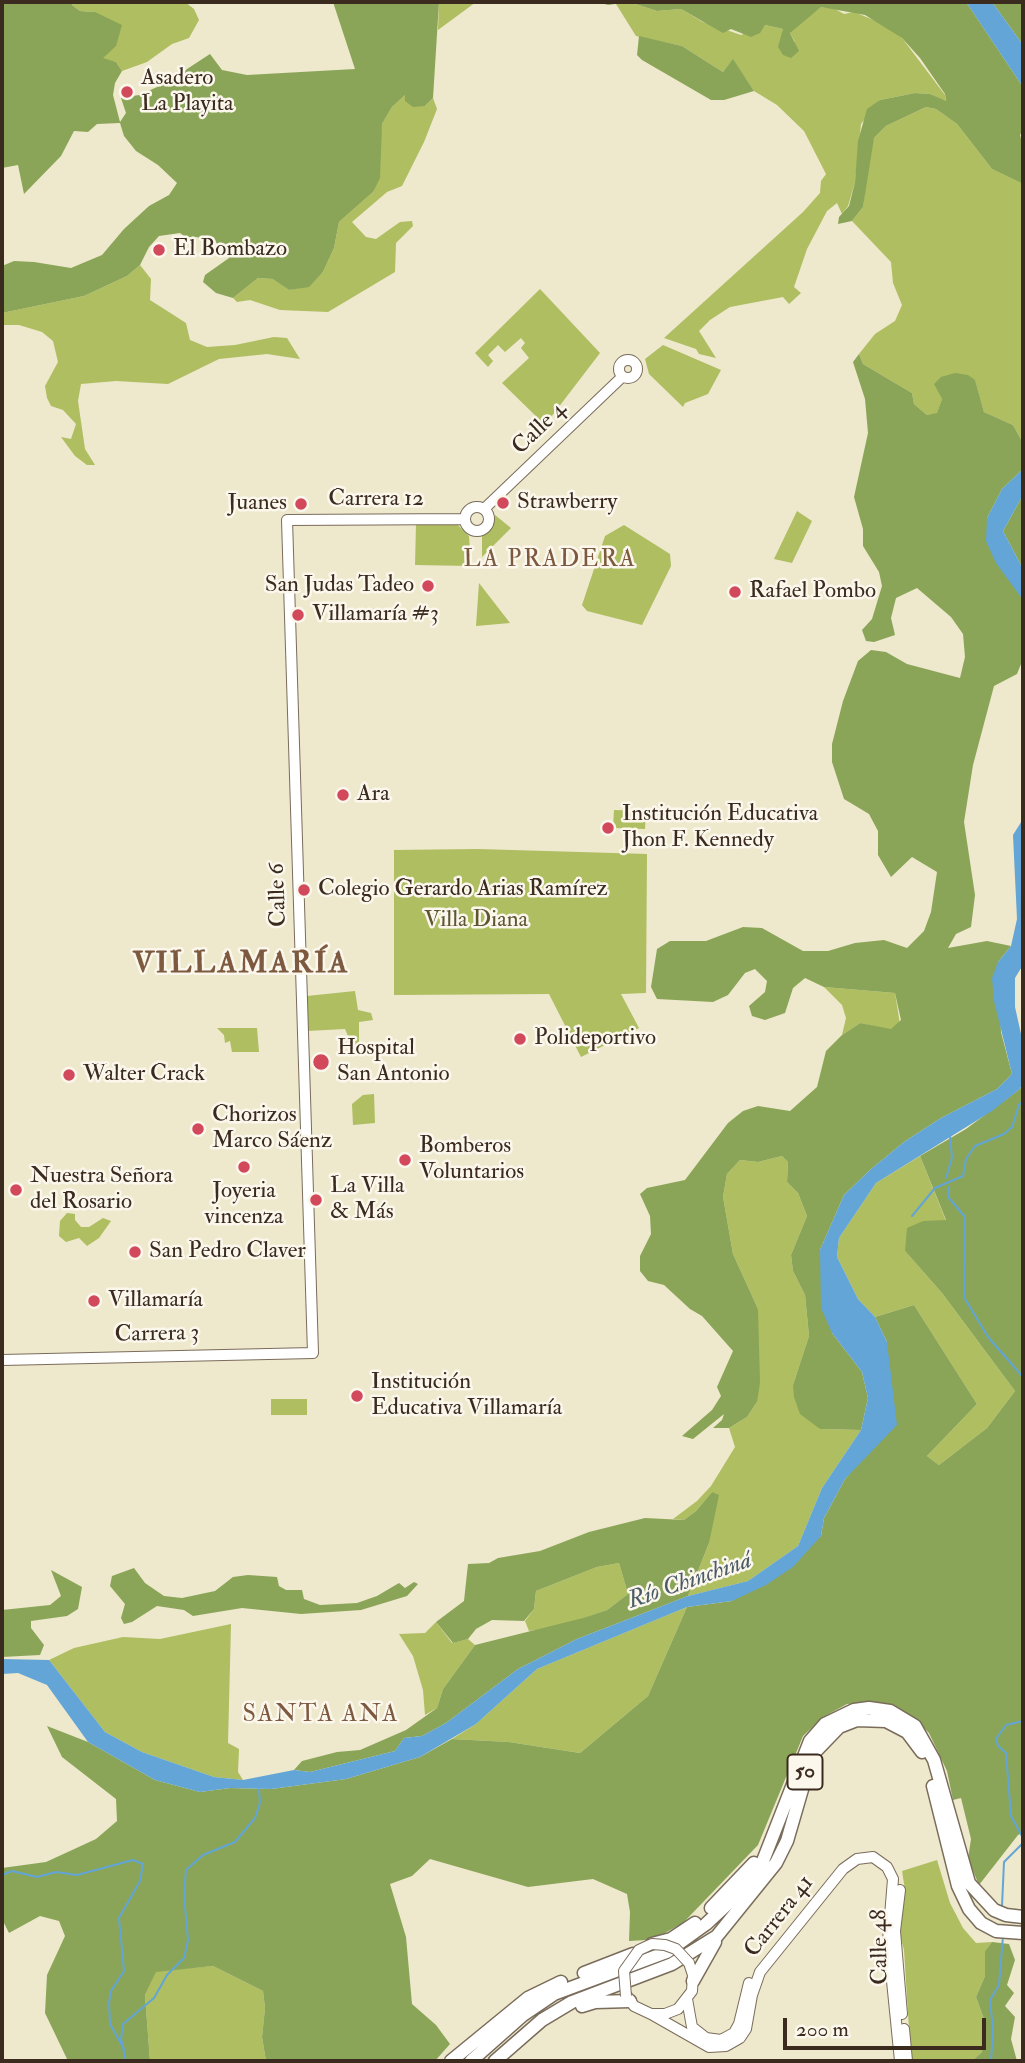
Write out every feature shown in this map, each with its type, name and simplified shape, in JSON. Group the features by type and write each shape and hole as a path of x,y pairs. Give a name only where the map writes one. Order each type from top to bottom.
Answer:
{"highway":[{"name":"50","path":"471,2061 523,2015 554,1994 667,1952 692,1936 750,1881 772,1840 804,1751 817,1732 844,1714 877,1709 909,1720 929,1749 969,1882 984,1902 1006,1915 1021,1917"},
{"name":"50","path":"495,2061 542,2020 565,2006 672,1964 704,1945 730,1922 776,1863 787,1841 806,1771 820,1744 839,1727 857,1720 877,1719 898,1725 921,1749 963,1899 981,1923 1016,1934"},
{"path":"652,1944 671,1939 696,1923 741,1878 772,1840"},
{"path":"693,1981 712,1946 730,1922"},
{"path":"451,2061 528,1998 633,1954"},
{"path":"505,2061 569,2011 595,2002 628,1998"}],"main road":[{"name":"Calle 4","path":"484,509 622,377"},
{"path":"472,508 484,509 488,523 481,530 471,530 465,519 472,508"},
{"name":"Carrera 12","path":"287,520 465,519"},
{"name":"Calle 6","path":"287,520 313,1353"},
{"name":"Carrera 3","path":"2,1360 313,1353"},
{"name":"Carrera 41","path":"687,1999 688,2018 698,2033 706,2038 721,2040 734,2033 740,2024 748,1985 758,1967 832,1873 847,1858 864,1854"},
{"name":"Carrera 41","path":"652,2014 709,2047 726,2046 740,2038 746,2029 752,1995 760,1972 843,1869 864,1854"},
{"name":"Calle 48","path":"864,1854 879,1860 887,1867 893,1879 888,1941 900,2061"},
{"name":"Calle 48","path":"864,1854 885,1856 899,1878 895,1931 907,2061"},
{"path":"652,1944 676,1949 689,1963 693,1981 687,1999 672,2012 652,2014 628,1998 624,1971 633,1954 652,1944"}],"green space":[{"path":"2,2 73,2 72,5 80,11 95,12 122,25 116,46 103,58 116,62 122,71 115,83 113,95 120,122 126,113 121,98 139,95 164,84 169,87 187,69 210,54 222,70 247,75 355,69 333,2 439,2 433,98 425,106 413,107 405,101 405,95 392,107 382,124 380,178 373,192 339,222 334,248 323,272 309,287 289,290 273,279 258,278 233,298 216,293 203,282 205,275 229,258 215,241 196,237 188,239 180,233 159,236 149,247 140,265 127,276 84,296 2,313 2,266 14,261 71,268 102,255 124,229 149,206 169,195 177,183 158,165 136,151 124,136 120,123 97,124 88,132 74,131 61,156 24,194 18,165 2,168"},
{"path":"73,2 185,2 194,9 199,20 189,38 172,44 147,62 122,71 116,62 102,59 95,12 80,11 72,5"},
{"path":"439,2 476,2 438,30"},
{"path":"598,2 629,2 608,5"},
{"path":"629,2 657,11 681,9 703,22 741,35 765,25 783,29 782,37 795,42 790,33 794,27 821,7 833,8 844,14 854,12 881,23 902,38 945,95 946,102 930,94 915,93 880,100 861,124 855,182 848,206 842,214 837,203 827,211 807,249 794,287 801,293 789,304 783,297 730,307 710,320 699,331 716,358 699,354 696,349 664,338 803,212 820,193 821,181 826,174 804,131 777,105 754,91 733,60 723,72 682,46 636,36 616,4"},
{"path":"629,2 966,2 1023,87 1023,130 1020,135 1023,146 1023,184 992,169 957,124 936,109 926,107 886,126 874,138 863,207 852,221 838,224 839,217 849,206 855,182 858,141 867,109 880,100 915,93 930,94 946,101 945,94 920,58 902,38 865,15 821,7 790,33 799,51 791,58 783,55 778,47 783,29 765,25 760,33 751,37 731,29 723,33 681,9 657,11"},
{"path":"992,2 1023,2 1023,45"},
{"path":"639,36 682,46 723,72 733,59 754,91 724,100 711,100 642,60 637,55"},
{"path":"406,94 425,106 433,98 437,109 424,142 402,186 387,192 352,222 366,237 376,239 400,222 412,221 413,226 396,243 395,272 328,312 280,310 250,300 237,302 233,298 258,278 274,279 289,290 309,286 323,272 334,248 339,222 373,192 382,124 392,107"},
{"path":"926,107 936,109 957,124 992,169 1023,184 1023,443 1013,425 984,412 975,381 935,384 942,399 937,414 927,415 914,404 912,393 863,364 859,354 875,334 895,321 902,305 893,283 891,262 852,221 863,207 870,150 874,138 886,126"},
{"path":"140,265 151,279 150,300 186,323 190,340 207,347 235,345 274,337 287,338 300,359 267,354 219,359 168,384 116,381 81,384 78,401 85,449 95,465 87,465 75,456 61,437 71,439 76,424 63,410 51,406 47,398 45,386 58,362 53,341 42,332 19,325 2,325 2,313 84,296 127,276"},
{"path":"540,289 600,353 548,421 545,419 543,423 502,383 529,358 521,348 525,343 521,338 505,352 498,345 488,355 493,361 488,367 475,353"},
{"path":"663,345 721,370 708,394 685,403 683,407 649,374 645,359"},
{"path":"859,354 863,364 912,393 914,404 927,415 937,413 942,399 934,384 941,377 955,373 968,375 975,380 984,412 1013,425 1023,443 1023,469 1002,489 987,518 1023,600 1023,659 1017,674 994,686 973,765 964,822 975,895 971,927 956,934 948,948 987,941 1011,946 998,962 1001,1032 1012,1074 997,1089 941,1118 904,1142 870,1170 844,1195 820,1250 832,1333 862,1372 868,1398 861,1430 820,1429 800,1414 794,1397 793,1385 809,1336 805,1295 793,1271 791,1255 807,1216 798,1193 787,1182 788,1162 782,1156 758,1162 740,1160 727,1174 723,1197 733,1254 758,1309 760,1383 757,1402 747,1417 729,1428 713,1428 722,1420 724,1414 693,1439 682,1436 712,1410 721,1396 717,1387 733,1351 702,1316 690,1309 664,1285 648,1281 640,1271 640,1256 651,1234 650,1216 640,1194 647,1188 685,1180 728,1123 743,1111 758,1106 790,1111 817,1087 826,1051 842,1035 860,1023 891,1029 901,1020 895,993 824,987 805,978 793,988 785,1013 765,1020 752,1016 749,1006 765,992 767,981 755,969 745,973 728,995 713,1002 657,999 651,987 657,949 670,941 706,941 743,927 762,928 803,951 828,951 855,943 884,940 907,948 924,931 931,912 937,872 912,857 891,877 878,855 878,831 869,814 844,799 832,762 832,744 843,701 858,661 871,650 886,652 907,664 960,678 965,657 963,634 951,617 917,588 896,598 891,618 895,635 874,642 866,641 862,630 872,619 882,586 879,572 863,546 863,529 854,497 868,433 865,399 853,362"},
{"path":"1023,495 1023,569 1003,531"},
{"path":"797,511 812,521 792,563 774,559"},
{"path":"495,515 511,528 482,557 482,534"},
{"path":"416,524 458,525 469,536 471,566 415,565"},
{"path":"624,525 670,554 671,566 642,625 587,611 582,605 605,536"},
{"path":"479,583 510,623 476,626"},
{"path":"614,810 646,811 645,829 613,828"},
{"name":"Villa Diana","path":"478,849 647,854 646,993 621,994 639,1028 581,1057 549,994 394,995 394,850"},
{"path":"824,987 895,993 900,1024 891,1030 860,1023 842,1035 846,1018 842,1005"},
{"path":"355,991 358,1010 371,1013 373,1020 359,1022 359,1050 354,1050 345,1029 307,1031 307,996"},
{"path":"217,1028 257,1028 259,1052 232,1052 230,1041 225,1043 224,1035"},
{"path":"1023,1083 1023,1832 979,1885 968,1859 971,1839 961,1798 953,1800 947,1771 929,1733 918,1722 874,1703 847,1704 823,1717 803,1736 758,1845 683,1923 663,1934 646,1940 629,1941 630,1912 627,1894 593,1879 528,1887 430,1859 412,1876 390,1884 406,1937 412,2004 436,2025 450,2044 435,2061 266,2061 262,2037 265,2008 263,1991 213,1966 156,1972 145,1995 150,2061 68,2061 45,2013 47,1975 65,1936 59,1921 40,1916 9,1933 2,1919 2,1868 46,1862 96,1839 117,1821 116,1799 62,1757 47,1726 88,1742 155,1780 200,1792 230,1788 271,1789 346,1779 420,1757 452,1739 509,1742 580,1753 648,1696 687,1607 732,1601 821,1536 824,1518 845,1479 868,1452 887,1342 875,1317 914,1305 977,1404 927,1456 939,1465 987,1428 1015,1391 942,1293 905,1251 907,1228 923,1221 946,1220 920,1156 966,1129 1020,1089"},
{"path":"374,1094 375,1123 353,1125 352,1104 363,1095"},
{"path":"782,1156 788,1162 787,1182 798,1193 807,1216 791,1255 793,1271 805,1295 809,1336 793,1385 820,1429 861,1430 822,1488 798,1546 748,1581 688,1596 709,1543 712,1492 696,1511 684,1520 673,1519 697,1501 711,1486 735,1447 729,1428 747,1417 757,1402 758,1309 733,1254 723,1197 727,1174 740,1160 758,1162"},
{"path":"920,1156 946,1221 923,1221 905,1251 942,1293 1015,1391 987,1428 939,1465 927,1456 977,1404 914,1305 875,1317 858,1299 837,1257 839,1238 876,1183"},
{"path":"67,1213 75,1214 75,1220 81,1227 89,1227 103,1218 111,1221 99,1238 87,1246 79,1238 66,1242 59,1236 60,1221"},
{"path":"271,1399 307,1399 307,1415 271,1415"},
{"path":"712,1492 719,1495 709,1543 688,1596 577,1639 518,1669 446,1723 422,1736 404,1738 395,1751 310,1772 294,1770 302,1761 337,1752 360,1750 406,1730 437,1708 443,1689 475,1645 607,1610 628,1594 619,1563 597,1567 536,1591 534,1609 524,1621 492,1620 476,1629 468,1639 453,1643 436,1622 464,1601 468,1564 489,1563 498,1558 540,1551 589,1532 645,1518 684,1520 696,1511"},
{"path":"619,1563 628,1594 607,1610 555,1628 529,1631 525,1621 534,1609 536,1591 597,1567"},
{"path":"134,1568 145,1583 164,1596 182,1598 215,1591 233,1577 248,1575 277,1577 279,1586 286,1590 302,1590 304,1599 320,1605 357,1603 377,1596 399,1583 405,1588 414,1582 418,1584 407,1596 361,1610 301,1614 242,1608 193,1616 184,1610 157,1606 124,1624 121,1618 125,1604 110,1586 112,1576"},
{"path":"51,1570 82,1587 78,1609 67,1616 31,1621 31,1628 44,1645 40,1655 2,1657 2,1610 50,1605 61,1596"},
{"path":"687,1607 648,1696 580,1753 509,1742 452,1739 476,1724 537,1669"},
{"path":"436,1622 452,1643 468,1639 475,1645 443,1689 437,1708 425,1715 423,1690 413,1656 399,1634 425,1633"},
{"path":"231,1624 228,1743 239,1749 238,1772 243,1780 214,1777 142,1752 105,1732 49,1660 74,1648 123,1637 160,1639"},
{"path":"937,1860 950,1903 963,1928 976,1943 992,1942 985,1951 985,1976 976,1997 985,2022 982,2052 972,2061 911,2061 904,1950 900,1935 905,1890 902,1871"},
{"path":"992,1942 1009,1944 1015,1960 1007,1985 1014,1993 1005,2006 1015,2017 1011,2039 1017,2061 972,2061 982,2052 985,2022 976,1997 985,1976 985,1951"},
{"path":"213,1966 263,1991 265,2008 262,2037 266,2061 150,2061 145,1995 156,1971"}],"water":[{"path":"966,2 992,2 1023,45 1023,87"},
{"path":"1023,469 1023,495 1003,531 1023,569 1023,600 996,563 986,541 987,518 1002,489"},
{"path":"1023,819 1023,965 1015,978 1015,1007 1023,1043 1023,1082 1020,1089 992,1111 876,1183 839,1238 837,1257 858,1299 875,1317 887,1342 897,1425 845,1479 824,1518 821,1536 793,1567 766,1585 732,1601 687,1607 537,1669 476,1724 420,1757 346,1779 271,1789 230,1788 200,1792 155,1780 88,1742 47,1685 18,1673 2,1674 2,1659 49,1660 105,1732 142,1752 214,1777 243,1780 294,1770 310,1772 395,1751 404,1738 422,1736 446,1723 518,1669 577,1639 688,1596 748,1581 798,1546 822,1488 861,1430 868,1398 862,1372 832,1333 821,1308 820,1250 844,1195 870,1170 904,1142 941,1118 997,1089 1012,1074 994,1001 992,978 998,962 1011,946 1017,919 1013,835"}],"waterway":[{"path":"912,1216 935,1188 963,1176 966,1159 975,1146 1004,1134 1012,1127 1019,1105 1023,1101"},
{"path":"946,1178 952,1158 950,1135"},
{"path":"949,1187 949,1198 965,1217 964,1297 988,1337 1023,1377"},
{"path":"1023,1721 1006,1725 996,1739 998,1746 1006,1753 1011,1816 1023,1838"},
{"path":"126,2061 121,2039 123,2024 154,1998 167,1975 184,1958 188,1940 184,1896 186,1870 203,1855 235,1842 255,1818 260,1803 259,1789"},
{"path":"1002,1906 1004,1862 1023,1843"},
{"path":"2,1875 12,1871 37,1877 56,1872 77,1875 133,1860 143,1864 140,1881 119,1918 124,1971 111,1991 109,2003 110,2024 124,2049"},
{"path":"991,2061 993,2030 990,2000 999,1985 1003,1936"}],"place":[{"name":"Asadero La Playita","path":"127,92"},
{"name":"El Bombazo","path":"159,250"},
{"name":"Strawberry","path":"503,503"},
{"name":"Juanes","path":"301,504"},
{"name":"San Judas Tadeo","path":"428,586"},
{"name":"Rafael Pombo","path":"735,592"},
{"name":"Villamaría #3","path":"298,615"},
{"name":"Ara","path":"343,795"},
{"name":"Institución Educativa Jhon F. Kennedy","path":"608,828"},
{"name":"Colegio Gerardo Arias Ramírez","path":"304,890"},
{"name":"Polideportivo","path":"520,1039"},
{"name":"Hospital San Antonio","path":"321,1062"},
{"name":"Walter Crack","path":"69,1075"},
{"name":"Chorizos Marco Sáenz","path":"198,1129"},
{"name":"Bomberos Voluntarios","path":"405,1160"},
{"name":"Joyeria vincenza","path":"244,1167"},
{"name":"Nuestra Señora del Rosario","path":"16,1190"},
{"name":"La Villa & Más","path":"316,1200"},
{"name":"San Pedro Claver","path":"135,1252"},
{"name":"Villamaría","path":"94,1301"},
{"name":"Institución Educativa Villamaría","path":"357,1396"}],"district":[{"name":"LA PRADERA","path":"550,561"},
{"name":"VILLAMARÍA","path":"241,966"},
{"name":"SANTA ANA","path":"321,1716"}],"water label":[{"name":"Río Chinchiná","path":"690,1582"}]}
